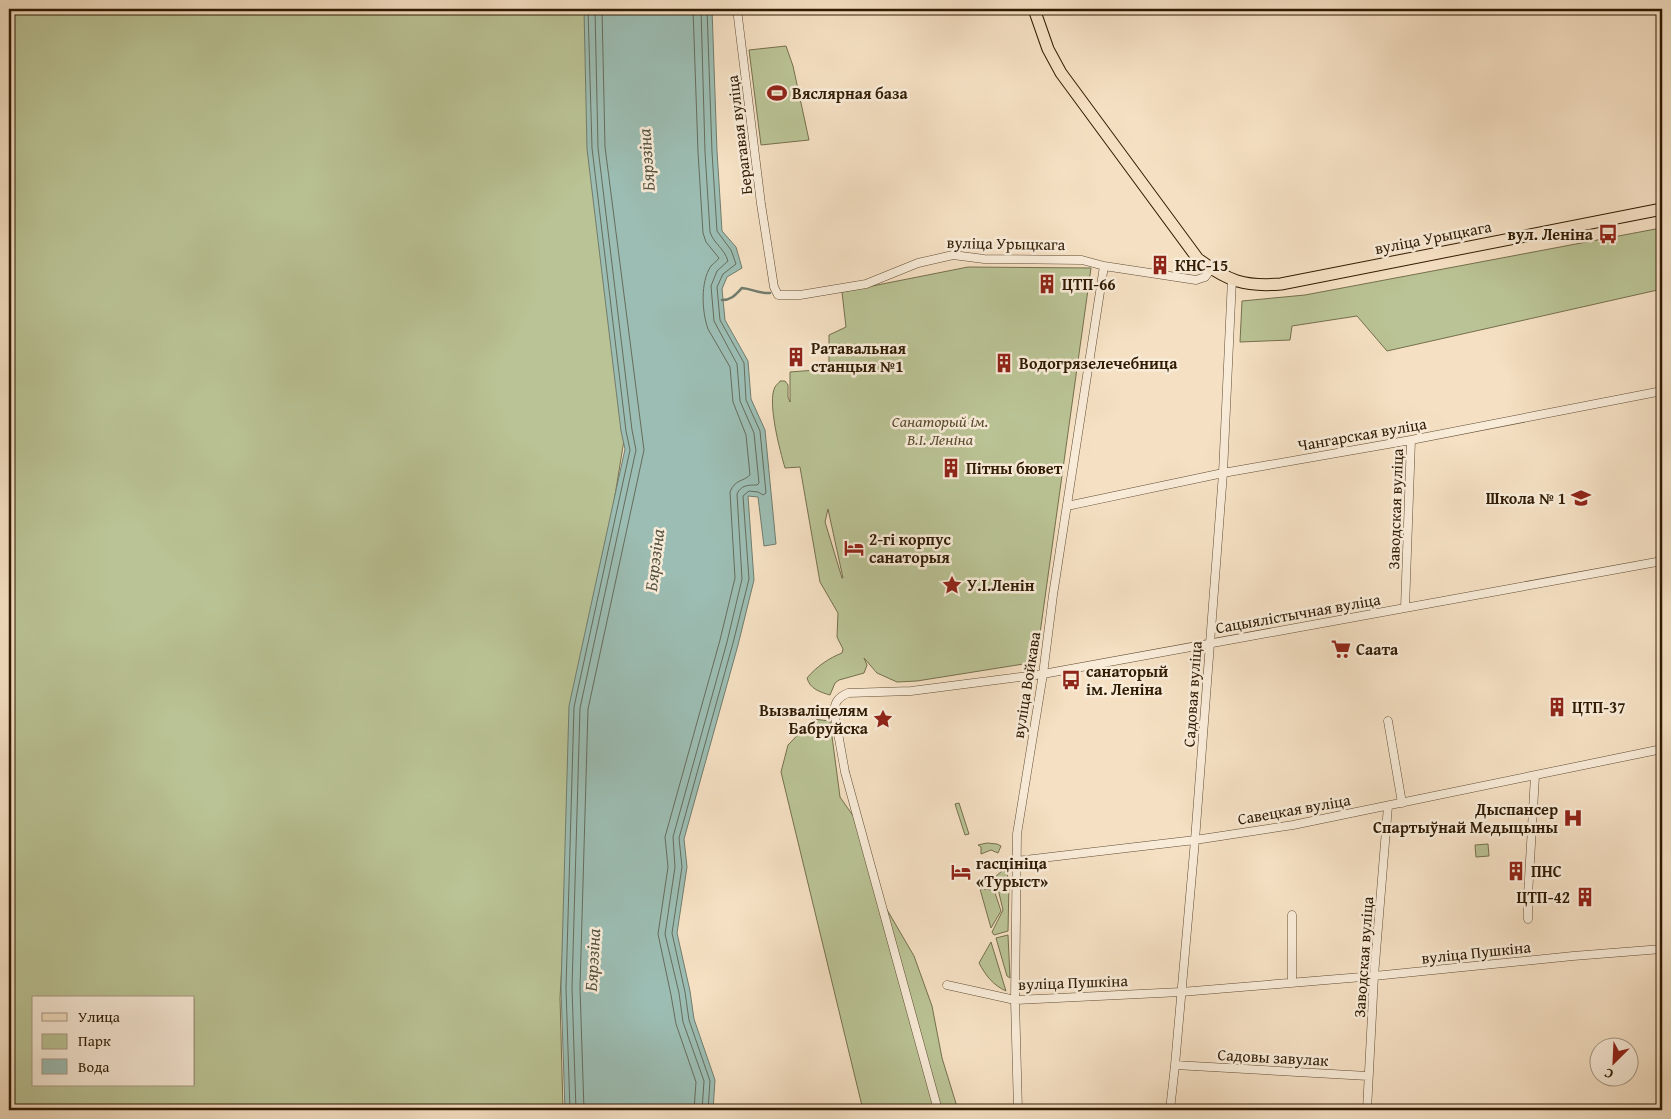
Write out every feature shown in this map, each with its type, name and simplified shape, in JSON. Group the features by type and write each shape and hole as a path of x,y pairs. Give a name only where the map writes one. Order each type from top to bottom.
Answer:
{"main road":[{"name":"вуліца Урыцкага","path":"1034,9 1048,49 1061,73 1198,259 1211,269 1245,284 1260,286 1281,284 1662,209"}],"street":[{"name":"Берагавая вуліца","path":"737,9 761,204 774,287"},
{"name":"вуліца Урыцкага","path":"774,287 778,294 800,295 866,284 918,262 953,256 984,259 1082,260 1104,266 1196,280 1205,277 1211,269"},
{"name":"вуліца Войкава","path":"1018,1110 1015,1000 1017,834 1104,266"},
{"name":"Садовая вуліца","path":"1170,1110 1195,840 1209,643 1224,473 1232,279"},
{"name":"Чангарская вуліца","path":"1067,506 1224,473 1411,440 1662,391"},
{"name":"Заводская вуліца","path":"1405,608 1411,440"},
{"name":"Сацыялістычная вуліца","path":"938,1110 846,772 834,711 835,704 840,697 848,693 911,691 1043,674 1662,562"},
{"path":"1388,721 1402,803"},
{"name":"Савецкая вуліца","path":"1016,861 1195,840 1293,826 1662,749"},
{"path":"1528,919 1535,776"},
{"name":"Заводская вуліца","path":"1367,1110 1374,976 1388,806"},
{"path":"1292,915 1292,982"},
{"name":"вуліца Пушкіна","path":"947,985 1015,1000 1181,992 1662,949"},
{"name":"Садовы завулак","path":"1175,1065 1368,1076"}],"green space":[{"path":"9,9 590,9 625,434 574,748 560,998 563,1110 9,1110"},
{"name":"Вяслярная база","path":"786,46 793,66 809,140 761,145 749,50"},
{"path":"1661,228 1662,289 1387,351 1357,316 1292,326 1290,340 1240,342 1242,301 1305,295"},
{"name":"Санаторый ім. В.І. Леніна","path":"968,267 1091,268 1036,662 917,681 897,682 877,673 864,658 867,665 864,673 839,680 835,683 830,695 816,690 808,682 807,678 814,670 842,653 843,649 837,637 838,613 820,582 800,467 785,468 772,404 775,387 780,381 785,381 788,385 790,402 790,372 829,369 829,335 846,327 842,292","holes":["828,509 843,578 825,522"]},
{"path":"813,719 830,721 840,797 858,823 882,901 914,956 932,1006 942,1058 958,1110 863,1110 781,772 788,745"},
{"path":"959,803 969,834 965,835 955,804"},
{"path":"987,843 1001,846 998,853 991,850 981,854 981,847 978,845"},
{"path":"1488,844 1489,856 1476,857 1475,845"},
{"path":"1003,870 1008,878 1001,885 996,886 994,878"},
{"path":"1009,883 1008,931 994,935 992,932 1003,910 998,889"},
{"path":"980,889 994,890 1001,911 991,928"},
{"path":"1008,935 1010,978 1007,976 996,938"},
{"path":"991,942 1006,991 990,980 979,963"}],"water":[{"name":"Бярэзіна","path":"584,9 712,9 722,231 736,247 742,268 727,277 722,289 725,320 748,361 751,399 765,430 776,544 764,546 758,497 748,496 754,580 738,645 684,839 687,867 677,933 690,991 694,1019 715,1080 713,1110 565,1110 561,988 569,706 625,449 621,431 587,149"}],"waterway":[{"path":"722,300 731,298 742,288 770,293"}],"place":[{"name":"Вяслярная база","path":"777,93"},
{"name":"вул. Леніна","path":"1608,234"},
{"name":"КНС-15","path":"1160,265"},
{"name":"ЦТП-66","path":"1047,284"},
{"name":"Ратавальная станцыя №1","path":"796,357"},
{"name":"Водогрязелечебница","path":"1004,363"},
{"name":"Пітны бювет","path":"951,468"},
{"name":"Школа № 1","path":"1581,498"},
{"name":"2-гі корпус санаторыя","path":"854,548"},
{"name":"У.І.Ленін","path":"952,585"},
{"name":"Саата","path":"1341,649"},
{"name":"санаторый ім. Леніна","path":"1071,680"},
{"name":"ЦТП-37","path":"1557,707"},
{"name":"Вызваліцелям Бабруйска","path":"883,719"},
{"name":"Дыспансер Спартыўнай Медыцыны","path":"1573,818"},
{"name":"ПНС","path":"1516,871"},
{"name":"гасцініца «Турыст»","path":"961,872"},
{"name":"ЦТП-42","path":"1585,897"}]}
